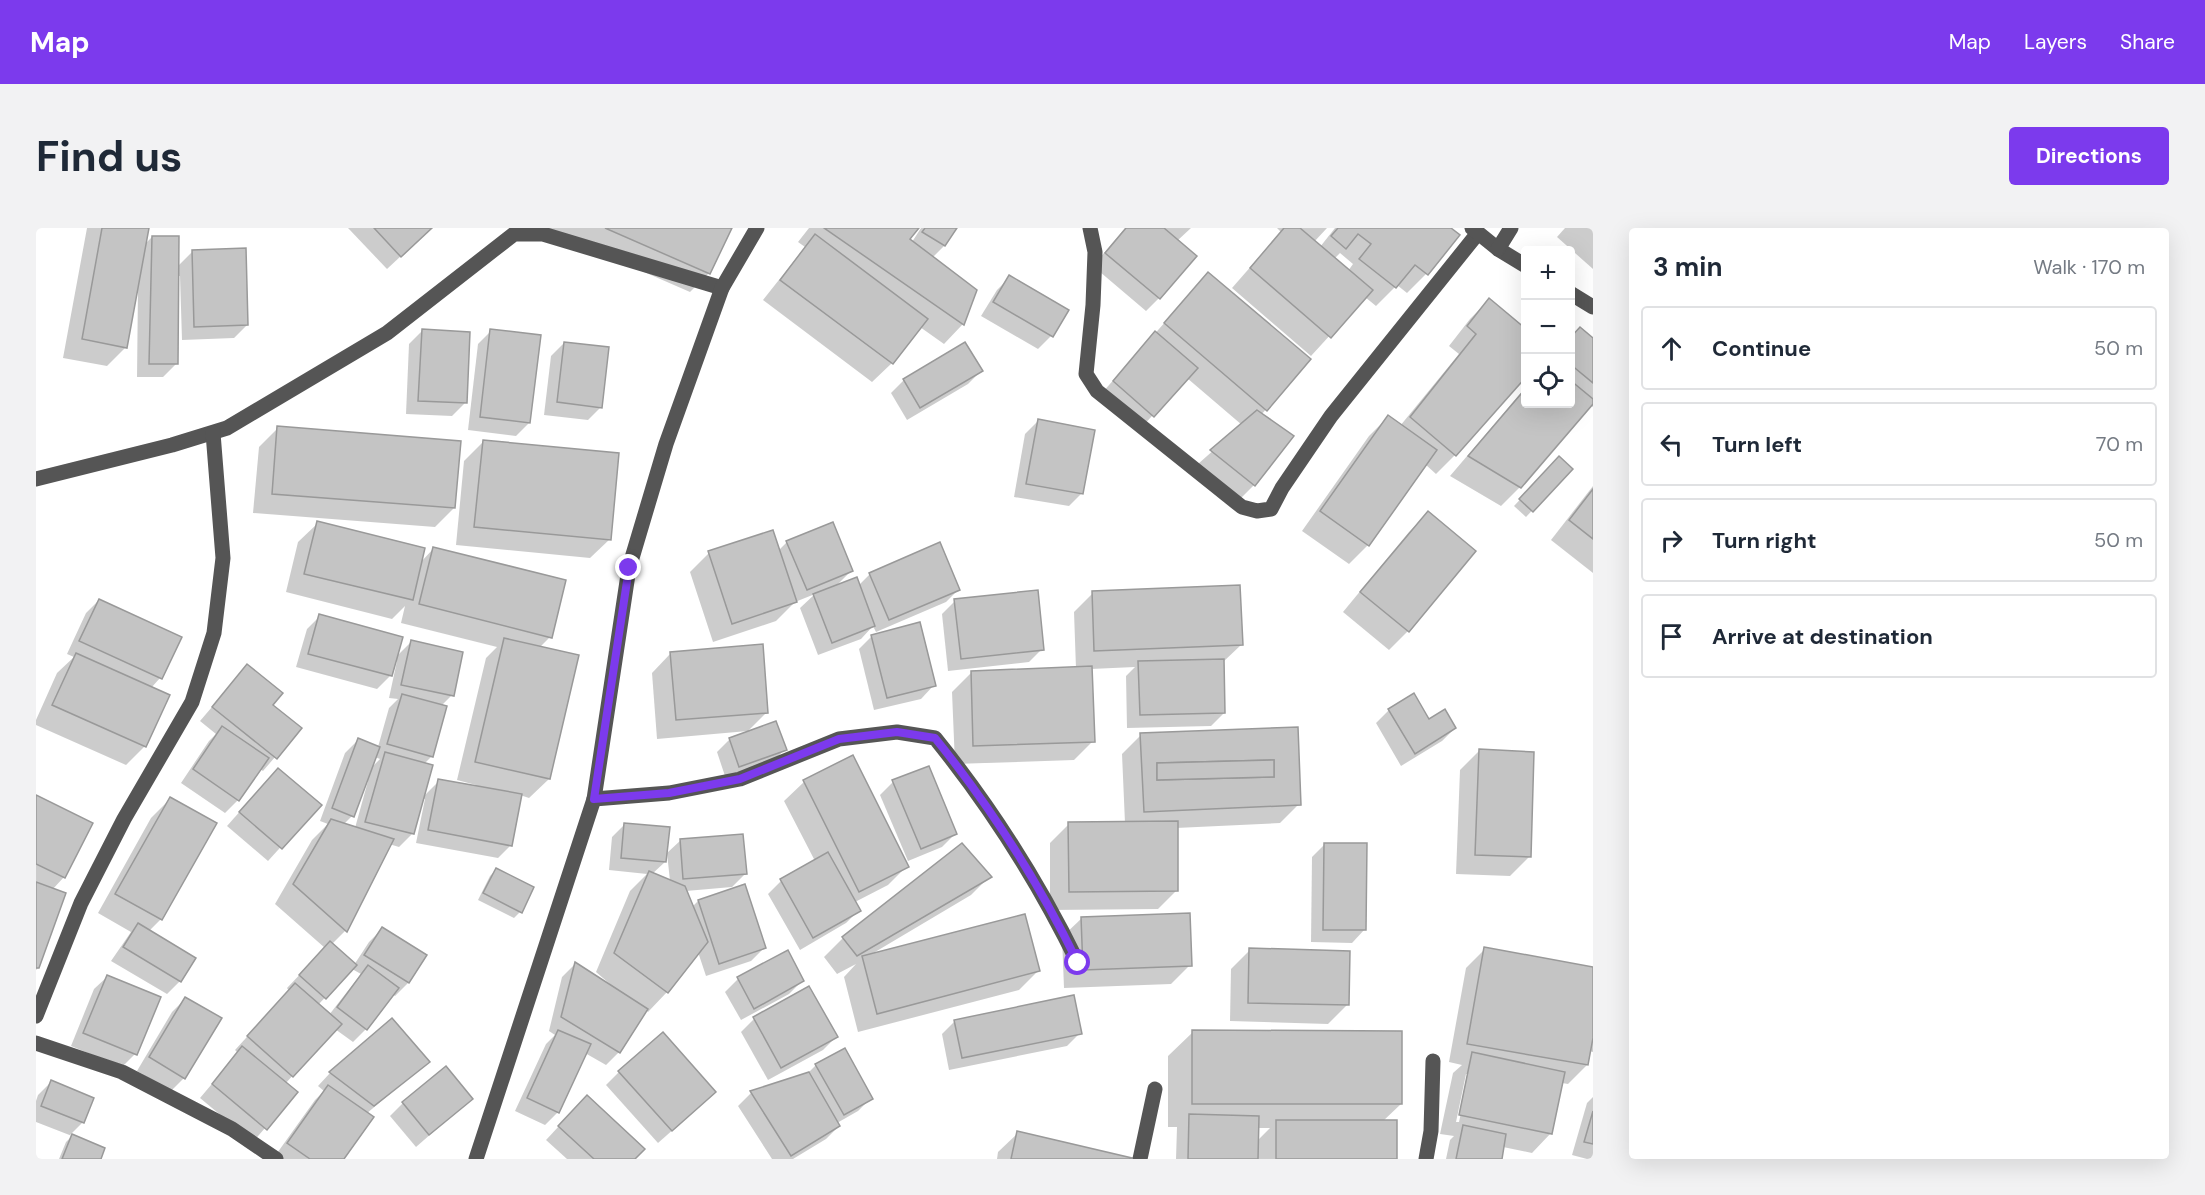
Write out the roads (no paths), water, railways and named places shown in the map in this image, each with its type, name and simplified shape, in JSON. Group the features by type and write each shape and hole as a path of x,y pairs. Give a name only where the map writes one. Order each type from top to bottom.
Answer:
{"street":[{"path":"476,1159 594,799 629,568 666,444 722,288 757,228"},
{"path":"1090,228 1095,252 1093,305 1086,374 1096,391 1242,507 1257,511 1271,509 1281,488 1332,416 1475,231 1521,263"},
{"path":"1498,249 1510,228"},
{"path":"36,479 172,445 227,428 387,333 512,231 543,234 722,288"},
{"path":"1575,296 1593,307"},
{"path":"36,1016 81,903 124,819 192,702 214,633 223,558 213,433"},
{"path":"594,799 669,793 740,779 839,739 897,732 935,738 963,773 1053,911 1078,963"},
{"path":"36,1043 122,1072 232,1129 276,1159"},
{"path":"1426,1159 1431,1131 1433,1061"},
{"path":"1140,1159 1155,1089"}]}
